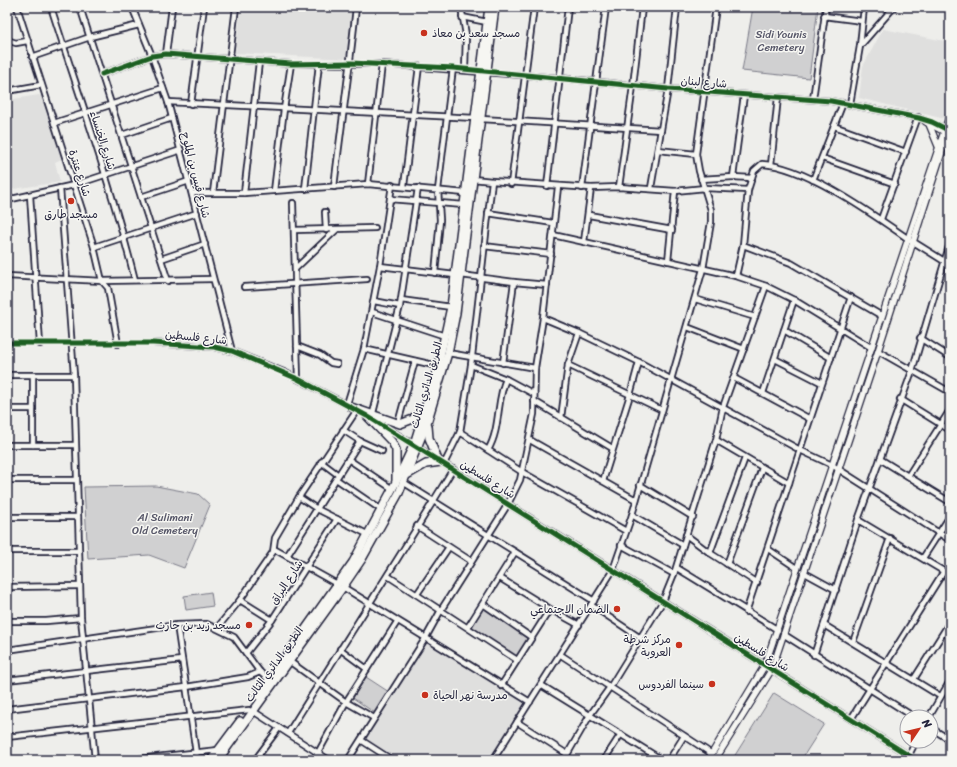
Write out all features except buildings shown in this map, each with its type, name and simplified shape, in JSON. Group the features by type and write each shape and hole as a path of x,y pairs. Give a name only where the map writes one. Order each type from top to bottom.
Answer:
{"highway":[{"name":"الطريق الدائري الثالث","path":"484,72 489,7"},
{"name":"الطريق الدائري الثالث","path":"218,760 269,680 362,559 427,424 448,353 473,179 484,72 495,7"},
{"name":"الطريق الدائري الثالث","path":"211,760 289,661 340,586 391,488 407,475 438,366 458,275 465,193 478,119"},
{"path":"352,407 398,423 406,423 425,409"},
{"path":"370,414 392,442 396,450 400,482"},
{"path":"407,475 426,464 441,462 429,438 427,424"}],"street":[{"name":"شارع عنترة","path":"17,7 94,247 102,281 107,286 110,293 118,344"},
{"name":"شارع الخنساء","path":"50,7 105,174 135,280"},
{"path":"89,7 81,8 122,135 130,166 168,281"},
{"name":"شارع قيس بن الملوح","path":"132,7 152,56 168,102 232,351"},
{"path":"166,54 172,7"},
{"path":"191,104 204,7"},
{"path":"213,193 236,7"},
{"path":"334,187 342,112 351,63 356,7"},
{"path":"461,7 467,47 465,70"},
{"path":"511,184 534,7"},
{"path":"546,186 568,7"},
{"path":"582,188 606,7"},
{"path":"619,187 628,127 642,7"},
{"path":"651,188 668,89 677,7"},
{"path":"493,760 561,655 613,570 632,515 695,299 703,269 711,222 709,201 701,179 696,154 716,7"},
{"path":"813,99 826,7"},
{"path":"850,104 860,46 864,7"},
{"path":"860,46 894,7"},
{"path":"824,16 862,21"},
{"path":"462,17 488,22"},
{"path":"32,57 90,37 139,25"},
{"path":"7,40 16,43 27,41"},
{"path":"102,74 152,56 166,54 291,64 382,64 453,68 484,72"},
{"path":"244,193 252,108 259,62"},
{"path":"274,191 291,64"},
{"path":"305,189 319,64"},
{"path":"368,184 382,64"},
{"path":"404,186 419,66"},
{"path":"435,273 440,220 438,190 453,68"},
{"name":"شارع لبنان","path":"484,72 668,89 813,99 850,104 919,117 948,131"},
{"path":"7,91 41,85"},
{"path":"54,122 163,88"},
{"path":"733,177 744,95"},
{"path":"771,164 778,97"},
{"path":"168,102 252,108 590,124 661,130"},
{"path":"813,180 843,103"},
{"path":"708,760 716,758 772,669 780,632 832,465 875,349 882,316 948,131 950,114"},
{"path":"881,219 919,117"},
{"name":"شارع لبنان","path":"919,117 929,124 948,131"},
{"path":"122,135 172,118"},
{"path":"929,124 938,146"},
{"path":"834,126 906,152"},
{"path":"800,570 838,468 938,146 948,131"},
{"path":"7,200 74,185 181,150"},
{"path":"658,150 696,154"},
{"path":"822,158 895,184"},
{"path":"736,276 743,245 748,190 757,166 762,164 771,164 792,170 813,180 881,219 910,240 944,261"},
{"path":"701,179 733,177 752,178"},
{"path":"473,179 511,184 582,188 651,188 676,191 705,188 748,190"},
{"path":"141,198 188,181"},
{"path":"441,462 460,432 471,366 492,181"},
{"path":"192,193 244,193 368,184 404,186 465,193"},
{"path":"217,628 240,600 274,549 275,538 321,462 343,430 352,407 372,312 392,185"},
{"path":"348,760 508,504 520,480 530,440 534,414 535,368 543,318 558,187"},
{"path":"60,188 74,375 82,640 95,760"},
{"path":"370,414 398,320 418,188"},
{"path":"584,242 589,215 591,188"},
{"path":"668,261 676,191"},
{"path":"30,194 40,344"},
{"path":"390,199 464,204"},
{"path":"293,203 298,379"},
{"path":"325,212 326,230"},
{"path":"94,247 197,213"},
{"path":"488,213 553,223"},
{"path":"589,215 672,230"},
{"path":"294,230 376,228"},
{"path":"296,268 336,230"},
{"path":"553,235 736,276 766,286 841,327 875,349 950,392"},
{"path":"814,655 858,520 900,399 912,371 920,338 950,243"},
{"path":"161,259 205,244"},
{"path":"743,245 791,263 851,296 882,316"},
{"path":"484,246 551,254"},
{"path":"380,266 547,285"},
{"path":"7,276 102,281 213,279"},
{"path":"244,287 367,279"},
{"path":"503,363 514,282"},
{"path":"564,760 590,715 610,687 639,637 663,601 677,568 686,535 693,517 716,440 723,407 766,286"},
{"path":"746,612 757,583 851,296"},
{"path":"695,299 755,317"},
{"path":"401,300 451,307"},
{"path":"763,393 794,300"},
{"path":"374,301 400,306"},
{"path":"372,312 445,336"},
{"path":"543,318 579,333 639,362 800,450 838,468 950,540"},
{"path":"687,327 744,349"},
{"path":"784,330 831,358"},
{"path":"561,418 568,365 579,333"},
{"path":"920,338 950,357"},
{"name":"شارع فلسطين","path":"7,343 185,345 232,351 298,379 352,407"},
{"path":"297,346 320,355 331,364 337,364"},
{"path":"364,349 438,366"},
{"path":"448,353 535,368"},
{"path":"775,359 822,383"},
{"path":"398,423 415,361"},
{"path":"603,481 639,362"},
{"path":"568,365 662,410"},
{"path":"471,366 506,378 534,394"},
{"path":"7,375 74,375"},
{"path":"33,376 33,445"},
{"path":"488,450 494,440 501,394 506,378"},
{"path":"734,378 810,419"},
{"path":"900,399 950,430"},
{"path":"534,401 612,448"},
{"path":"7,409 33,409"},
{"path":"908,476 950,410"},
{"name":"شارع فلسطين","path":"370,414 441,462 916,760"},
{"path":"343,430 360,441 382,451"},
{"path":"460,432 522,472 626,531"},
{"path":"530,440 636,500"},
{"path":"716,440 789,483"},
{"path":"287,556 360,441"},
{"path":"7,445 75,445"},
{"path":"710,553 745,458"},
{"path":"348,459 391,488"},
{"path":"880,459 950,502"},
{"path":"321,462 380,509"},
{"path":"727,564 762,468"},
{"path":"288,733 368,603 388,576 453,469"},
{"path":"7,480 76,480"},
{"path":"400,482 434,500 488,534 593,603 639,637"},
{"path":"640,485 693,517"},
{"path":"299,497 317,509 367,534"},
{"path":"632,515 683,545"},
{"path":"923,558 950,516"},
{"path":"7,517 78,517"},
{"name":"شارع البراق","path":"246,653 272,620 307,568 337,519"},
{"path":"858,520 950,575"},
{"path":"417,526 471,561"},
{"path":"686,535 710,553 757,583"},
{"path":"853,642 890,538"},
{"path":"621,545 674,574"},
{"path":"416,594 449,547"},
{"path":"274,549 340,586 501,686 530,702"},
{"path":"768,549 800,570 836,590"},
{"path":"7,551 79,551"},
{"path":"468,627 515,552"},
{"path":"677,568 901,709"},
{"path":"851,719 944,571"},
{"path":"388,576 517,660"},
{"path":"500,578 579,625"},
{"path":"7,586 80,586"},
{"path":"240,600 272,620"},
{"path":"483,604 531,637"},
{"path":"501,686 550,609"},
{"path":"7,621 46,621 81,618"},
{"path":"314,760 346,702 397,622"},
{"path":"914,679 950,622"},
{"path":"7,650 197,623 217,628 234,638 260,672 269,680"},
{"path":"177,625 197,760"},
{"path":"824,625 940,696"},
{"path":"716,758 745,698 765,665 780,632"},
{"path":"340,649 367,669"},
{"path":"561,655 716,758"},
{"path":"7,680 182,660"},
{"path":"289,661 346,702 374,718"},
{"path":"7,709 186,687 248,677 260,672"},
{"path":"933,709 950,681"},
{"path":"541,685 662,760"},
{"path":"745,698 752,702"},
{"path":"7,737 251,710 319,752 329,760"},
{"path":"517,722 567,754"},
{"path":"255,760 279,728"},
{"path":"939,733 950,740"},
{"path":"604,760 621,734"},
{"path":"669,760 684,736"},
{"path":"361,740 392,760"},
{"path":"909,755 912,749"},
{"path":"130,760 196,754 218,750"}],"shaded area":[{"path":"241,7 352,7 349,59 235,53"},
{"path":"883,29 950,42 950,106 945,119 859,98 863,66"},
{"path":"39,95 42,96 62,159 55,162 60,182 7,190 7,100"},
{"path":"425,641 528,703 492,760 394,760 362,739"}],"green space":[{"name":"Sidi Younis Cemetery","path":"753,7 818,7 809,78 742,71"},
{"name":"Al Sulimani Old Cemetery","path":"156,486 198,494 210,505 184,568 149,555 88,559 84,487"},
{"path":"211,592 213,606 186,610 184,596"},
{"path":"483,604 531,637 517,660 468,627"},
{"path":"366,677 389,692 375,713 353,698"},
{"path":"774,693 824,724 801,760 732,760"}],"cycle path":[{"path":"102,74 152,56 166,54 291,64 351,63 453,68 668,89 831,101 919,118 932,122 950,131"},
{"path":"7,343 153,343 214,347 232,351 298,379 367,416 916,760"}],"place":[{"name":"مسجد سعد بن معاذ","path":"424,33"},
{"name":"مسجد طارق","path":"71,201"},
{"name":"الضمان الاجتماعي","path":"617,609"},
{"name":"مسجد زيد بن حارث","path":"249,625"},
{"name":"مركز شرطة العروبة","path":"679,645"},
{"name":"سينما الفردوس","path":"712,684"},
{"name":"مدرسة نهر الحياة","path":"425,695"}]}
